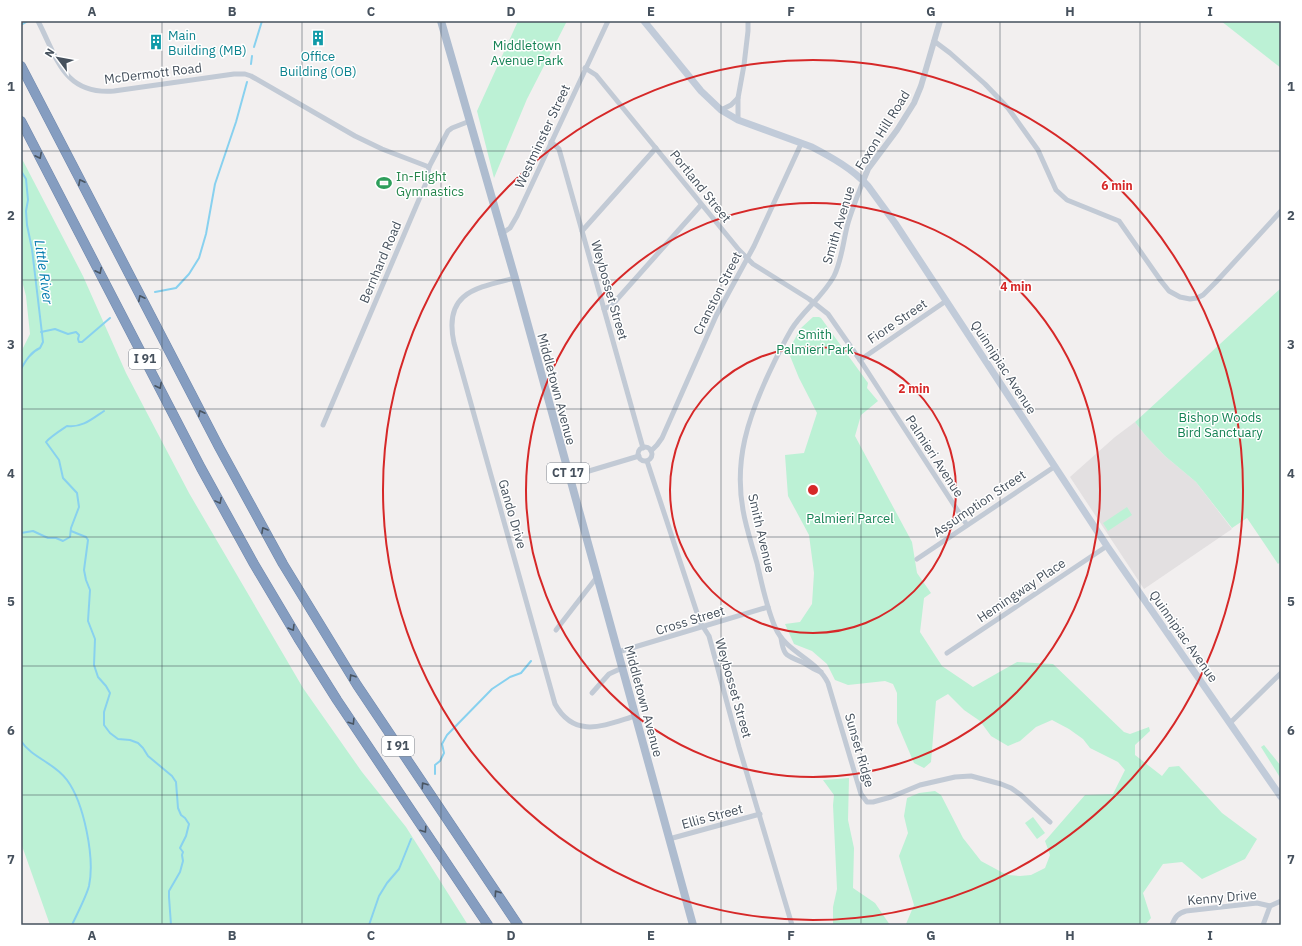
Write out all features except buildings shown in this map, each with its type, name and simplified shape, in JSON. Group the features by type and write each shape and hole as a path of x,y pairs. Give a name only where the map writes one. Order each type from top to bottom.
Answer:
{"highway":[{"name":"I 91","path":"21,66 219,448 283,564 357,685 519,923"},
{"name":"I 91","path":"21,121 202,468 254,564 334,695 488,925"}],"main road":[{"name":"Middletown Avenue","path":"442,21 501,234 515,278 693,925"},
{"name":"Quinnipiac Avenue","path":"644,21 701,92 721,110 738,120 812,147 828,156 863,181 886,211 1107,546 1281,796"}],"street":[{"name":"McDermott Road","path":"38,21 64,72 78,84 86,88 96,91 114,91 234,74 245,74 251,76 355,136 382,149 429,168"},
{"name":"Westminster Street","path":"501,234 510,228 517,216 608,21"},
{"path":"738,120 738,98 748,36 748,21"},
{"name":"Foxon Hill Road","path":"863,181 868,169 898,130 914,103 921,86 940,21"},
{"path":"934,41 985,84 1008,108 1038,150 1056,190 1067,200 1119,221 1169,291 1180,297 1190,299 1203,295 1281,211"},
{"name":"Portland Street","path":"585,68 596,75 701,205 747,258 753,264 814,303"},
{"path":"721,110 731,105 738,98"},
{"name":"Bernhard Road","path":"323,425 426,183 429,168 448,131 470,121"},
{"name":"Weybosset Street","path":"551,142 559,149 643,448"},
{"name":"Cranston Street","path":"651,450 662,438 716,316 747,258 801,144"},
{"path":"582,231 656,148"},
{"name":"Smith Avenue","path":"768,607 743,510 741,488 743,445 754,406 778,354 794,325 825,290 835,274 839,264 848,221 863,181"},
{"path":"604,309 612,305 701,205"},
{"name":"Gando Drive","path":"515,278 472,290 459,302 454,309 452,321 452,334 454,342 555,704 559,711 571,723 590,728 635,716"},
{"name":"Fiore Street","path":"860,360 946,301"},
{"name":"Palmieri Avenue","path":"814,303 828,314 860,360 967,525"},
{"path":"643,448 648,448 651,450 651,457 647,461 643,461 639,456 640,450 643,448"},
{"path":"569,477 639,456"},
{"name":"Weybosset Street","path":"647,461 703,627 709,636 739,747 792,925"},
{"name":"Assumption Street","path":"917,559 1054,467"},
{"name":"Hemingway Place","path":"946,653 1107,546"},
{"path":"556,630 597,577"},
{"name":"Cross Street","path":"618,652 768,607"},
{"name":"Sunset Ridge","path":"768,607 775,627 781,638 783,650 786,655 804,663 813,670 821,672 830,686 861,794 867,802 886,799 926,783 956,777 971,776 1011,788 1021,795 1050,822"},
{"path":"592,693 609,674 622,668"},
{"path":"1230,723 1281,673"},
{"name":"Ellis Street","path":"669,839 760,814"},
{"name":"Kenny Drive","path":"1172,925 1176,916 1180,912 1186,910 1257,903 1270,906 1281,901"},
{"path":"1263,925 1270,906"}],"shaded area":[{"path":"1135,422 1165,456 1196,482 1232,529 1144,589 1070,477 1115,437"}],"green space":[{"name":"Middletown Avenue Park","path":"518,21 567,21 527,99 494,178 477,111"},
{"path":"1221,21 1281,21 1281,68"},
{"path":"21,157 83,276 126,373 189,493 303,688 362,772 406,827 468,925 50,925 21,843 21,352 30,334 26,296 21,277"},
{"name":"Bishop Woods Bird Sanctuary","path":"1281,288 1281,561 1278,564 1247,518 1232,528 1196,482 1165,456 1135,422"},
{"path":"813,317 821,318 868,383 867,388 878,401 861,415 855,436 912,542 917,573 931,593 924,598 920,632 942,666 973,687 1017,662 1053,664 1124,732 1130,734 1149,727 1150,731 1135,745 1135,755 1162,776 1169,767 1179,766 1222,813 1257,839 1245,859 1202,879 1182,862 1163,864 1143,893 1151,918 1145,925 902,925 906,924 914,905 899,856 908,833 904,816 907,798 919,793 935,791 941,795 963,838 981,861 1007,875 1031,875 1045,868 1050,855 1045,841 1085,795 1113,794 1125,770 1118,762 1090,748 1083,739 1069,729 1052,720 1036,727 1020,741 1008,746 991,736 980,721 964,710 948,694 936,701 931,762 924,768 914,763 897,723 897,693 893,684 885,681 848,685 835,680 827,664 812,651 794,644 785,624 800,622 812,604 814,573 809,535 788,496 785,455 804,453 817,413 799,378 788,351 801,328"},
{"path":"1127,507 1132,515 1108,531 1103,523"},
{"path":"1264,745 1281,766 1281,779 1261,747"},
{"path":"849,778 848,820 854,848 853,888 875,903 890,925 833,925 833,907 837,889 833,805 834,795 823,780"},
{"path":"1033,817 1045,833 1037,839 1025,823"}],"waterway":[{"name":"Little River","path":"21,25 28,21"},
{"path":"254,47 262,21"},
{"path":"251,64 252,56"},
{"path":"155,292 176,288 189,274 199,258 206,234 215,184 236,122 247,82"},
{"name":"Little River","path":"21,171 26,179 28,200 26,211 27,225 32,249 43,342 40,348 29,357 21,369"},
{"path":"41,332 55,329 68,334 76,332 79,335 79,342 82,342 110,318"},
{"path":"21,533 33,531 48,538 56,538 63,541 70,537 71,528 79,507 77,493 63,478 59,460 46,442 67,426 77,426 82,424 104,411"},
{"path":"71,531 86,537 88,540 84,570 90,590 88,621 95,639 94,665 98,677 110,693 104,712 104,725 110,733 118,739 130,740 138,743 148,756 172,776 176,782 178,808 181,815 189,824 186,836 180,848 183,852 183,861 180,872 169,891 171,925"},
{"path":"435,774 435,765 440,761 444,753 442,744 447,735 492,689 510,677 521,673 531,661"},
{"name":"Little River","path":"21,741 31,752 56,769 67,780 73,790 83,816 89,846 89,886 72,925"},
{"path":"369,925 379,896 387,883 399,869 411,839"}],"place":[{"name":"Office Building (OB)","path":"318,38"},
{"name":"Main Building (MB)","path":"156,42"},
{"name":"In-Flight Gymnastics","path":"384,183"}],"park label":[{"name":"Smith Palmieri Park","path":"815,342"},
{"name":"Palmieri Parcel","path":"850,518"}]}
